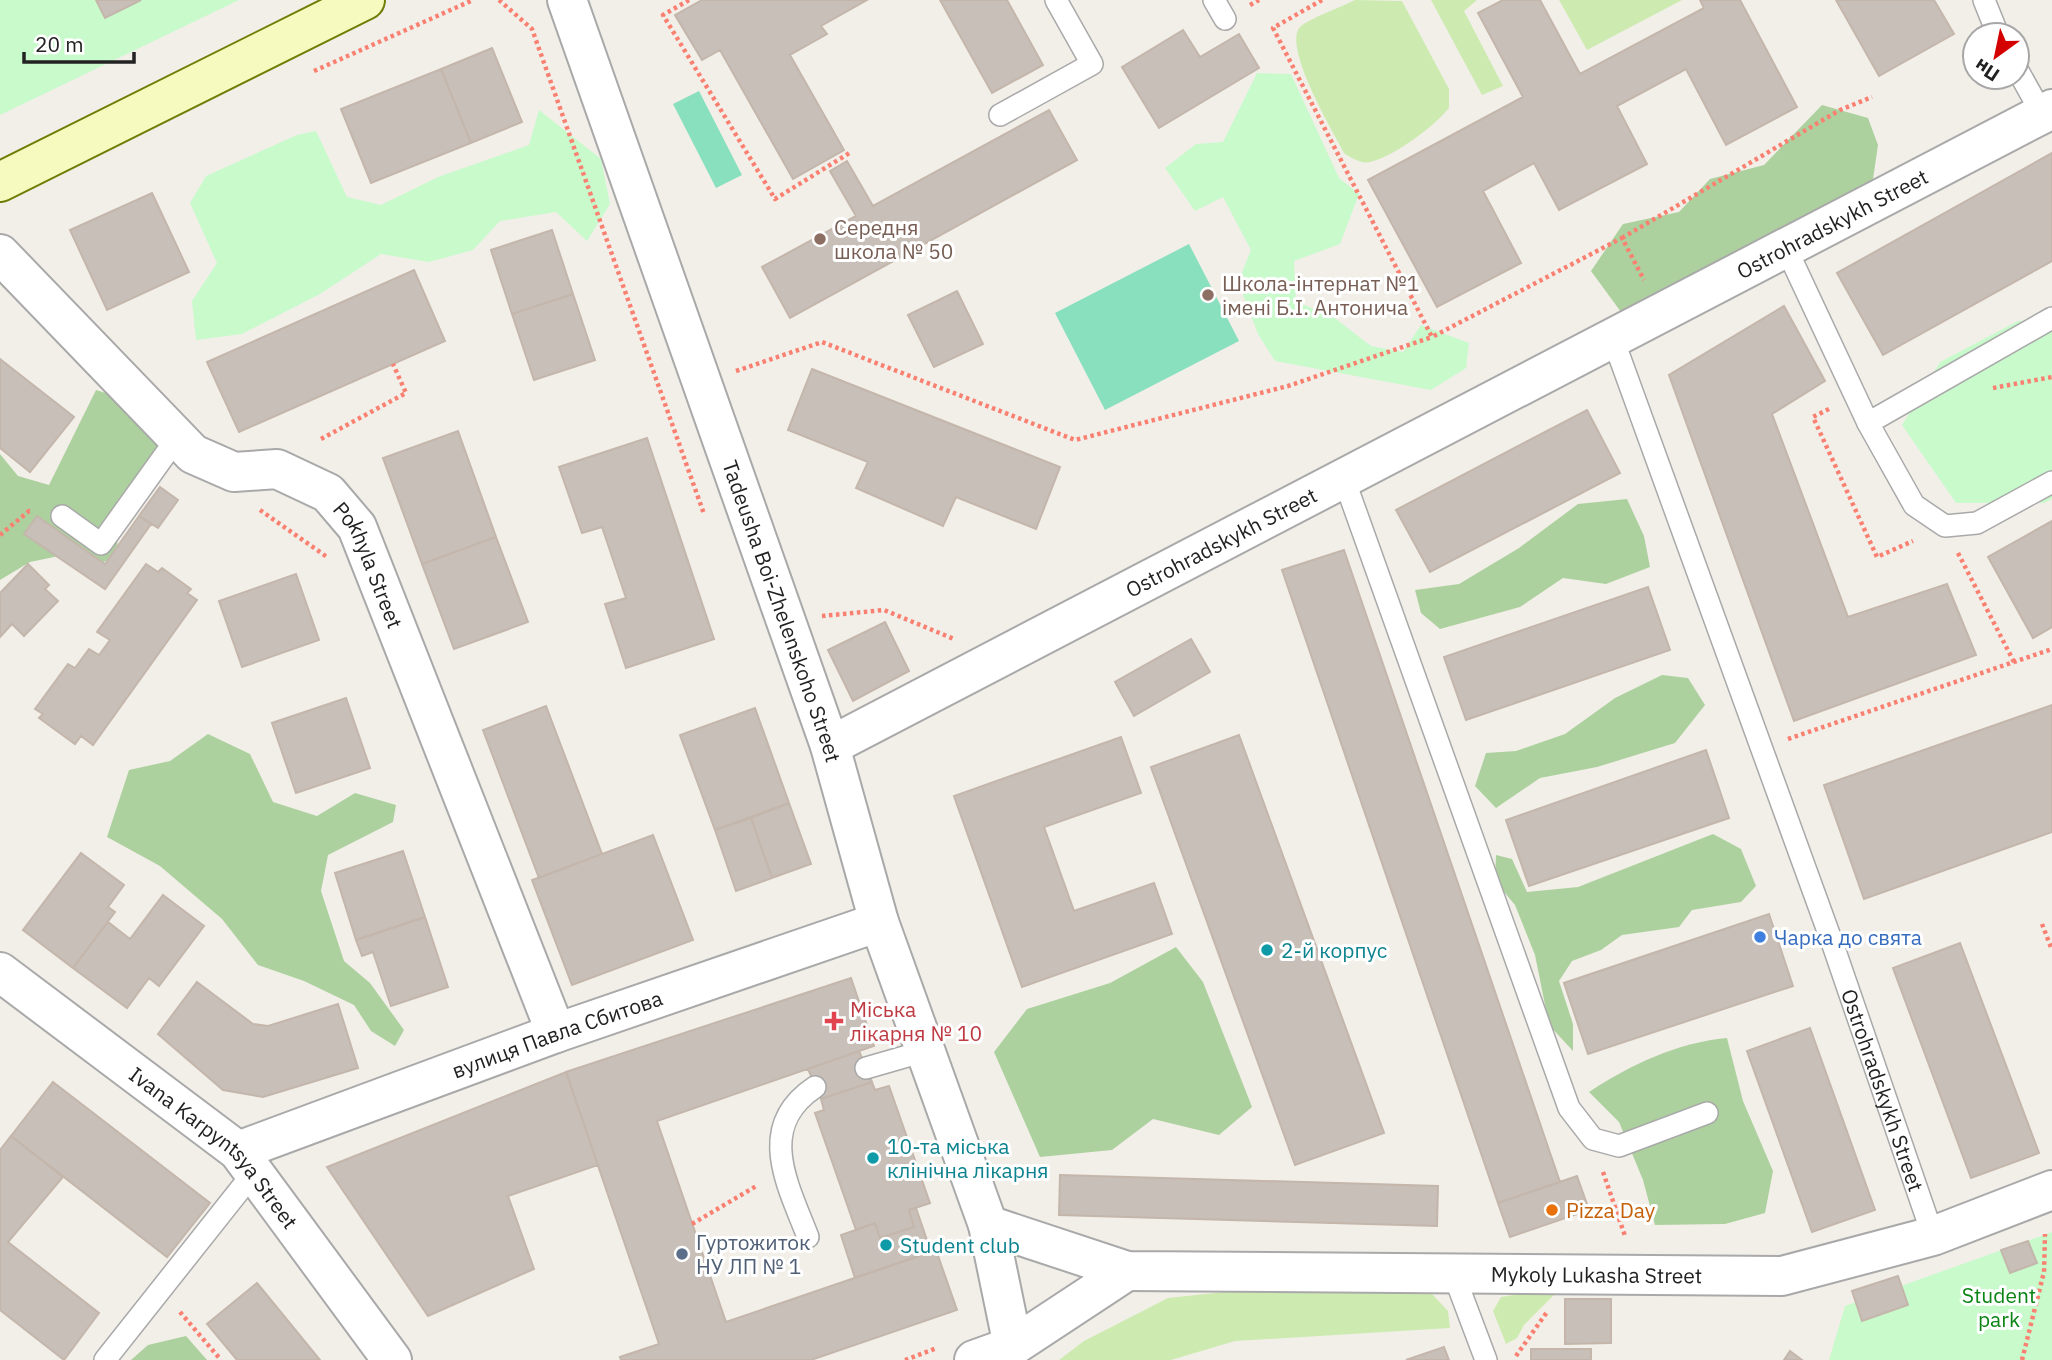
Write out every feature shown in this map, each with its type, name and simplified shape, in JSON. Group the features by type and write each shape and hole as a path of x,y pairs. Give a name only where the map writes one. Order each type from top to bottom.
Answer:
{"main road":[{"path":"0,182 365,0"}],"street":[{"name":"Tadeusha Boi-Zhelenskoho Street","path":"567,0 830,746 879,922 988,1225"},
{"name":"Ostrohradskykh Street","path":"830,746 1344,479 1617,349 1786,248 2047,111"},
{"name":"Pokhyla Street","path":"0,254 192,454 234,472 276,469 328,493 357,527 556,1033"},
{"name":"вулиця Павла Сбитова","path":"246,1162 556,1033 879,922"},
{"name":"Ivana Karpyntsya Street","path":"2,978 246,1162 392,1360"},
{"name":"Mykoly Lukasha Street","path":"988,1225 1127,1271 1782,1276 2049,1207"},
{"path":"988,1225 1013,1346"},
{"path":"974,1360 1013,1346 1127,1271"}],"lane":[{"path":"1000,115 1092,64 1056,0"},
{"path":"1214,0 1225,19"},
{"path":"1984,0 1992,21"},
{"path":"2031,89 2047,111"},
{"path":"1786,248 1868,424 1914,505 1945,526 1977,523 2052,482"},
{"path":"1868,424 2052,318"},
{"name":"Ostrohradskykh Street","path":"1617,349 1833,945 1933,1236"},
{"path":"62,516 101,544 177,438"},
{"path":"1344,479 1569,1108 1593,1139 1619,1146 1707,1113"},
{"path":"866,1068 925,1051"},
{"path":"808,1237 783,1170 780,1140 784,1125 798,1101 815,1087"},
{"path":"105,1360 162,1289 246,1162"},
{"path":"1454,1275 1486,1360"}],"path":[{"path":"499,0 533,29 707,522"},
{"path":"689,0 663,15 775,199 851,152"},
{"path":"1322,0 1273,27 1432,337"},
{"path":"751,365 822,342 1074,440 1288,386 1432,337 1622,238 1840,110 1872,97"},
{"path":"1622,238 1647,286"},
{"path":"321,439 406,393 393,364"},
{"path":"1837,405 1814,417 1877,557 1945,526 2015,664"},
{"path":"250,504 335,563"},
{"path":"0,536 29,511 62,516"},
{"path":"814,617 884,610 966,644"},
{"path":"1788,740 2015,664 2052,649"},
{"path":"2042,924 2052,950"},
{"path":"1593,1139 1629,1245"},
{"path":"692,1224 783,1170"},
{"path":"2022,1360 2044,1272 2049,1207"},
{"path":"162,1289 220,1360"}],"green space":[{"path":"0,0 239,0 0,115"},
{"path":"1355,0 1402,1 1449,89 1449,108 1434,123 1401,147 1367,162 1356,160 1344,153 1303,70 1296,37 1300,27"},
{"path":"1431,0 1477,0 1464,11 1503,86 1482,95"},
{"path":"1559,0 1682,0 1587,50"},
{"path":"1257,73 1291,74 1339,178 1359,194 1340,244 1294,261 1296,302 1332,316 1371,346 1403,352 1421,325 1469,343 1466,368 1431,390 1275,361 1258,334 1238,282 1251,250 1223,197 1195,211 1165,168 1196,144 1223,142"},
{"path":"699,91 742,175 716,188 673,104"},
{"path":"1822,105 1868,118 1878,145 1872,186 1621,312 1591,271 1623,224 1679,212 1710,179 1764,165"},
{"path":"539,110 601,159 610,204 587,241 556,212 500,221 473,250 429,262 381,254 320,294 242,334 196,340 192,301 217,263 190,203 206,176 297,135 316,131 347,197 381,205 438,177 529,145"},
{"path":"1189,244 1239,341 1105,410 1055,313"},
{"path":"2052,320 2052,499 2044,503 1956,503 1902,425 1940,362 2018,321"},
{"path":"96,390 125,399 164,447 118,525 117,556 88,569 59,556 30,562 0,580 0,454 18,476 49,485"},
{"path":"1627,499 1644,536 1650,567 1606,584 1563,578 1520,607 1440,629 1421,613 1415,590 1459,584 1519,548 1578,504"},
{"path":"1662,675 1688,678 1705,705 1675,743 1597,767 1540,778 1496,808 1475,786 1486,753 1516,751 1565,734 1615,698"},
{"path":"208,734 250,754 273,802 317,816 355,793 396,805 393,822 328,855 321,891 344,961 370,983 404,1030 395,1046 371,1031 354,1005 304,981 258,965 222,919 160,866 107,837 129,770 170,761"},
{"path":"1713,834 1741,849 1756,886 1741,902 1692,910 1679,927 1622,935 1601,950 1572,961 1559,981 1573,1024 1573,1051 1549,1025 1535,955 1515,905 1495,881 1496,855 1512,859 1527,892 1578,887"},
{"path":"1176,947 1203,982 1252,1107 1219,1135 1153,1119 1112,1150 1040,1157 994,1052 1027,1009 1110,983"},
{"path":"1727,1038 1743,1101 1773,1171 1765,1213 1725,1224 1655,1225 1643,1180 1619,1122 1589,1092 1655,1056 1690,1045"},
{"name":"Student park","path":"2052,1232 2052,1360 1829,1360 1845,1306"},
{"path":"1253,1289 1432,1294 1448,1311 1450,1328 1235,1341 1171,1360 1059,1360 1084,1341 1168,1298"},
{"path":"1526,1293 1556,1293 1524,1325 1517,1338 1506,1344 1493,1311 1501,1297"},
{"path":"186,1336 207,1360 131,1360 148,1345"}],"building":[{"path":"96,0 141,0 105,18"},
{"path":"702,0 867,0 821,26 827,34 790,55 844,150 793,179 720,50 702,60 675,15"},
{"path":"940,0 1007,0 1043,65 992,93"},
{"path":"1503,0 1540,0 1580,74 1704,8 1700,0 1740,0 1797,107 1726,145 1686,69 1617,106 1647,164 1559,210 1534,163 1483,191 1521,263 1437,307 1368,180 1523,97 1478,13"},
{"path":"1836,0 1934,0 1954,34 1879,76"},
{"path":"1836,0 1934,0 1954,34 1879,76"},
{"path":"1183,30 1200,57 1239,34 1259,68 1159,128 1122,67"},
{"path":"492,48 522,122 471,143 441,69"},
{"path":"441,69 471,143 371,183 341,109"},
{"path":"1049,110 1077,160 790,318 762,267 856,216 830,171 847,161 873,206"},
{"path":"2052,153 2052,261 1883,355 1837,273"},
{"path":"152,193 189,272 107,310 70,230"},
{"path":"552,230 573,294 512,314 491,250"},
{"path":"414,270 445,341 239,432 207,362"},
{"path":"957,291 983,344 934,367 908,315"},
{"path":"573,294 595,360 534,380 512,314"},
{"path":"1784,306 1825,381 1772,414 1848,617 1947,584 1976,655 1794,721 1669,375"},
{"path":"0,359 74,417 30,472 0,448"},
{"path":"812,369 1060,467 1036,529 956,497 943,526 856,488 868,462 788,430"},
{"path":"1587,410 1620,473 1430,572 1396,510"},
{"path":"458,431 496,537 422,564 383,458"},
{"path":"647,438 714,639 626,668 605,604 626,598 602,527 582,533 559,467"},
{"path":"160,487 178,500 158,528 139,516"},
{"path":"37,516 105,564 139,516 151,524 105,589 24,534"},
{"path":"2052,521 2052,627 2033,638 1988,557"},
{"path":"496,537 528,622 454,649 422,564"},
{"path":"1344,550 1560,1182 1498,1203 1282,570"},
{"path":"28,564 49,585 45,589 58,601 24,636 12,624 0,637 0,593"},
{"path":"146,564 158,572 162,568 191,589 187,593 197,600 93,745 81,736 75,744 39,718 43,714 35,709 68,664 75,668 89,649 99,655 110,640 97,632"},
{"path":"296,574 319,640 242,667 219,601"},
{"path":"1648,587 1670,650 1466,720 1444,657"},
{"path":"885,622 909,671 853,701 828,650"},
{"path":"1191,639 1210,672 1134,716 1115,682"},
{"path":"346,698 370,768 296,793 272,723"},
{"path":"2052,705 2052,832 1864,899 1824,785"},
{"path":"546,706 602,854 539,878 483,730"},
{"path":"755,708 789,803 715,830 680,735"},
{"name":"2-й корпус","path":"1239,735 1384,1133 1295,1165 1151,767"},
{"path":"1121,737 1141,793 1044,827 1074,911 1154,883 1172,934 1022,987 954,796"},
{"path":"1706,750 1729,818 1529,886 1506,820"},
{"path":"789,803 811,864 772,878 751,818"},
{"path":"751,818 772,878 736,891 715,830"},
{"path":"653,835 693,940 572,985 532,880"},
{"path":"403,851 425,917 356,940 335,873"},
{"path":"81,853 124,885 108,907 115,912 73,968 23,930"},
{"path":"163,895 204,926 159,986 149,978 127,1008 73,968 108,922 130,939"},
{"path":"1769,914 1793,986 1588,1054 1564,983"},
{"path":"425,917 448,987 391,1006 373,952 362,956 356,940"},
{"path":"1960,943 2039,1153 1971,1178 1893,968"},
{"path":"851,978 874,1046 657,1121 726,1322 936,1250 957,1310 811,1360 621,1360 620,1357 659,1344 566,1072"},
{"path":"197,982 253,1024 268,1026 338,1004 358,1068 263,1097 223,1090 158,1034"},
{"path":"1810,1028 1875,1210 1812,1232 1747,1051"},
{"path":"859,1051 872,1082 821,1099 808,1069"},
{"path":"566,1072 598,1165 508,1196 534,1269 428,1316 327,1167"},
{"path":"53,1082 210,1203 167,1257 11,1136"},
{"name":"10-та міська клінічна лікарня","path":"872,1082 875,1090 889,1086 930,1203 909,1210 914,1227 880,1238 875,1223 856,1230 815,1113 824,1110 821,1099"},
{"path":"11,1136 63,1177 8,1242 99,1313 64,1360 0,1310 0,1150"},
{"path":"1060,1175 1438,1186 1437,1226 1059,1215"},
{"path":"1577,1176 1589,1210 1510,1237 1498,1203"},
{"name":"Student club","path":"916,1208 931,1252 855,1278 841,1235 875,1223 880,1238 914,1227 909,1210"},
{"path":"2028,1241 2037,1263 2010,1273 2001,1250"},
{"path":"1898,1276 1908,1305 1862,1321 1852,1291"},
{"path":"257,1283 320,1360 237,1360 207,1324"},
{"path":"1565,1299 1611,1299 1611,1343 1565,1344"},
{"path":"1444,1347 1449,1360 1406,1360"},
{"path":"1531,1349 1591,1349 1591,1360 1531,1360"},
{"path":"1790,1351 1802,1360 1784,1360"}],"place":[{"name":"Середня школа № 50","path":"820,239"},
{"name":"Школа-інтернат №1 імені Б.І. Антонича","path":"1208,295"},
{"name":"Чарка до свята","path":"1760,937"},
{"name":"2-й корпус","path":"1267,950"},
{"name":"Міська лікарня № 10","path":"834,1021"},
{"name":"10-та міська клінічна лікарня","path":"873,1158"},
{"name":"Pizza Day","path":"1552,1210"},
{"name":"Student club","path":"886,1245"},
{"name":"Гуртожиток НУ ЛП № 1","path":"682,1254"}]}
